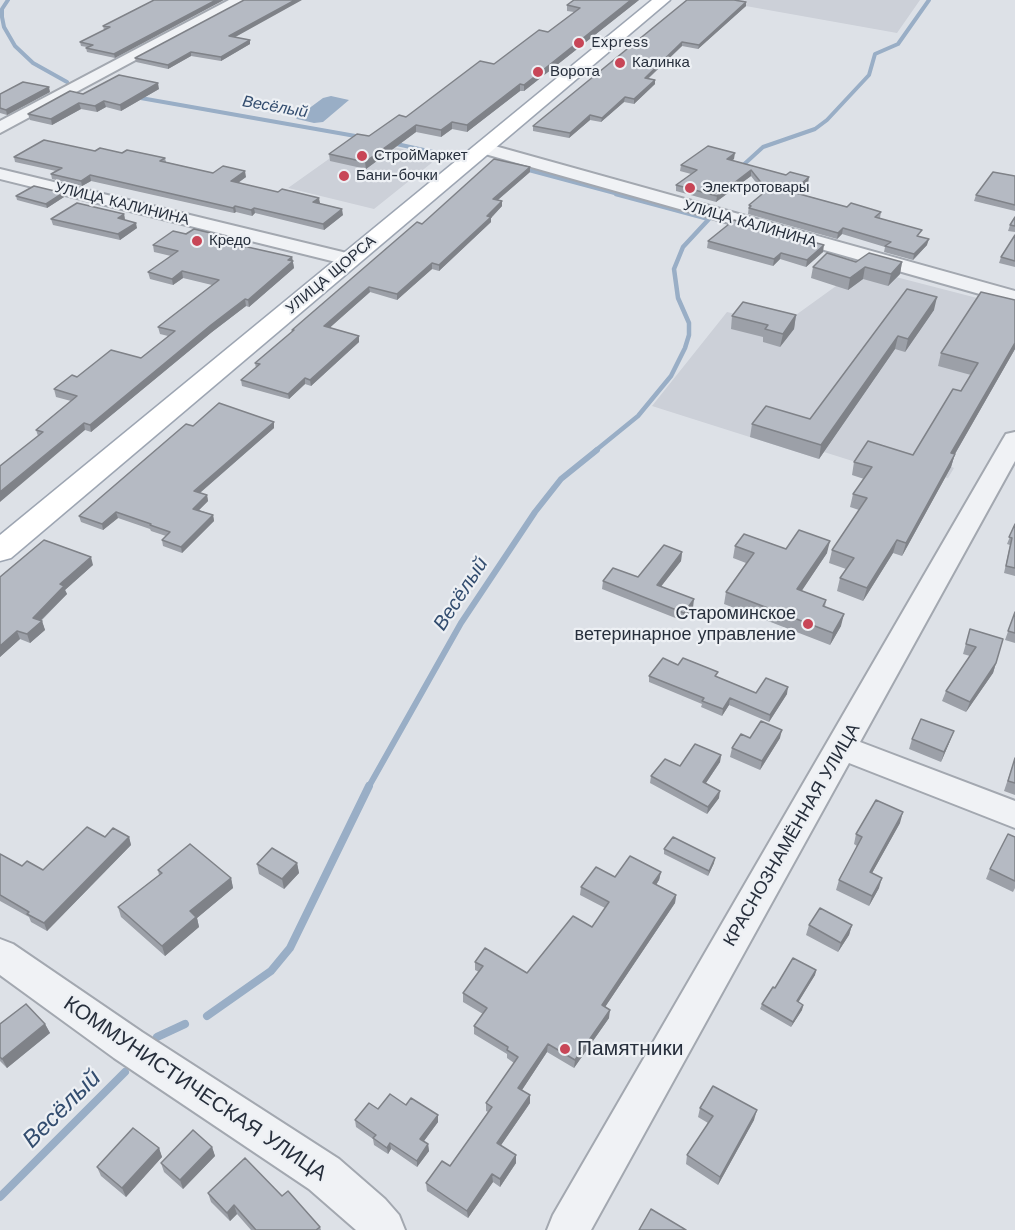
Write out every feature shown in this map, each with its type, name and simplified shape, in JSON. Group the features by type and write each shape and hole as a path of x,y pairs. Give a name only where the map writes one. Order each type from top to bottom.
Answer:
{"main road":[{"name":"УЛИЦА ЩОРСА","path":"0,551 662,0"}],"street":[{"path":"0,128 240,0"},
{"name":"УЛИЦА КАЛИНИНА","path":"484,148 1015,298"},
{"name":"УЛИЦА КАЛИНИНА","path":"0,174 348,260"},
{"name":"КРАСНОЗНАМЁННАЯ УЛИЦА","path":"568,1230 1015,439"},
{"path":"842,748 1015,815"},
{"name":"КОММУНИСТИЧЕСКАЯ УЛИЦА","path":"0,955 128,1045 324,1174 370,1214 384,1230"}],"shaded area":[{"path":"712,0 920,0 897,33"},
{"path":"357,139 439,157 374,209 288,188"},
{"path":"861,268 981,299 1015,313 1015,349 948,465 954,468 948,478 941,477 935,487 824,452 819,459 652,406 727,312 782,325"}],"water":[{"path":"331,96 349,100 323,122 314,123 296,118 323,98"}],"building":[{"path":"154,0 216,0 114,54 86,48 93,45 80,42 110,27 103,26"},
{"path":"244,0 295,0 229,36 250,40 221,57 191,52 168,65 135,58"},
{"path":"574,0 631,0 524,85 520,84 467,125 452,122 441,130 416,125 365,162 329,154 357,134 369,136 399,115 406,117 480,61 494,64 539,30 548,32 580,8 567,5"},
{"path":"687,0 746,2 699,45 682,42 645,78 655,80 634,99 625,97 602,118 590,115 570,133 533,126"},
{"path":"119,75 158,83 120,105 104,101 95,106 79,103 51,119 28,114 70,91 83,94"},
{"path":"23,82 49,87 6,110 0,108 0,94"},
{"path":"44,140 95,151 100,148 122,153 127,150 165,158 160,161 213,173 223,166 245,171 231,181 278,192 282,189 319,198 313,202 342,209 323,224 254,208 251,210 235,206 233,208 90,175 81,181 51,174 62,168 14,157"},
{"path":"708,146 735,153 727,159 786,175 790,172 809,177 792,192 847,207 851,203 881,212 875,217 922,230 917,236 929,239 914,254 885,246 891,242 843,228 838,233 749,208 751,206 749,205 767,190 751,170 717,196 676,185 697,170 681,165"},
{"path":"494,159 530,167 493,199 502,201 487,216 491,217 439,265 432,263 397,294 369,287 324,326 359,336 310,380 305,378 288,394 241,380 260,364 255,363 294,330 292,330 417,222 422,224"},
{"path":"993,172 1015,176 1015,205 976,195"},
{"path":"34,186 63,193 46,204 16,196"},
{"path":"77,203 124,214 118,218 136,223 118,234 51,219"},
{"path":"734,220 824,245 807,260 781,253 774,259 708,241"},
{"path":"194,229 247,242 243,246 292,257 288,260 293,261 248,300 245,299 211,325 90,425 84,423 0,492 0,466 43,432 36,430 77,396 54,389 72,375 77,377 111,350 141,358 175,331 158,327 219,280 182,271 172,279 148,272 178,251 153,245 173,231 186,234"},
{"path":"1015,235 1015,261 1001,257"},
{"path":"827,253 856,262 869,253 902,262 891,274 865,267 850,278 813,267"},
{"path":"907,289 937,297 908,339 898,336 821,445 752,424 766,406 810,419"},
{"path":"981,292 1015,300 1015,343 951,453 955,454 906,543 897,540 867,588 840,578 854,558 832,550 867,498 853,494 872,467 854,462 868,441 913,455 953,389 961,391 978,363 941,353"},
{"path":"743,302 796,315 783,334 765,329 768,325 732,316"},
{"path":"219,403 274,422 194,491 207,495 193,509 213,515 181,547 162,540 170,532 116,512 102,524 79,516 186,424 193,426"},
{"path":"1015,524 1015,568 1006,566 1012,538 1009,537"},
{"path":"799,530 830,541 797,589 826,600 823,606 844,614 833,633 726,592 754,553 735,546 744,534 786,549"},
{"path":"44,540 91,557 60,584 64,586 33,618 42,621 27,634 17,631 0,646 0,577"},
{"path":"664,545 682,552 657,585 694,599 684,613 603,581 613,568 638,577"},
{"path":"1015,612 1015,633 1008,631"},
{"path":"970,629 1003,639 996,663 970,702 946,691 976,647 966,644"},
{"path":"663,658 678,665 683,658 718,672 715,676 756,693 766,678 788,687 770,715 730,698 723,709 702,701 704,698 649,676"},
{"path":"921,719 954,731 944,752 912,739"},
{"path":"761,721 782,730 762,761 732,748 741,734 750,738"},
{"path":"695,744 721,755 703,782 720,791 708,807 651,776 665,759 680,766"},
{"path":"1015,758 1015,783 1008,781"},
{"path":"876,800 903,812 870,872 882,878 872,896 839,880 862,837 856,834"},
{"path":"87,827 105,837 113,828 129,837 44,923 0,895 0,854 22,866 27,861 43,870"},
{"path":"1008,834 1015,837 1015,881 990,869"},
{"path":"673,837 715,858 709,871 664,849"},
{"path":"190,844 231,878 190,911 196,917 162,946 118,907 162,873 158,870"},
{"path":"272,848 297,863 282,879 257,864"},
{"path":"630,856 661,872 653,883 676,895 602,1005 610,1010 575,1060 548,1044 518,1088 530,1095 497,1143 516,1155 500,1179 492,1174 467,1211 426,1183 442,1161 450,1166 492,1107 486,1103 518,1057 507,1050 508,1047 474,1026 487,1008 463,993 483,966 475,962 485,948 527,973 573,916 592,927 609,902 581,887 596,867 615,877"},
{"path":"820,908 852,925 841,943 809,925"},
{"path":"793,958 816,970 797,1001 803,1005 793,1022 762,1004 773,987 775,988"},
{"path":"26,1004 45,1024 2,1059 0,1057 0,1024"},
{"path":"713,1086 757,1110 720,1177 687,1155 713,1116 700,1108"},
{"path":"390,1094 406,1105 411,1098 438,1115 420,1139 428,1144 417,1161 390,1143 387,1148 373,1138 376,1135 355,1120 369,1103 378,1109"},
{"path":"133,1128 159,1148 122,1188 97,1167"},
{"path":"193,1130 212,1147 180,1180 161,1163"},
{"path":"245,1158 282,1196 288,1191 320,1227 316,1230 256,1230 234,1205 227,1213 208,1193"},
{"path":"651,1209 686,1230 639,1230"}],"waterway":[{"name":"Весёлый","path":"8,0 2,9 2,17 4,27 15,46 33,63 67,82"},
{"path":"740,168 763,147 815,129 827,120 869,75 875,54 898,44 929,0"},
{"name":"Весёлый","path":"135,97 361,137"},
{"name":"Весёлый","path":"392,143 451,156"},
{"name":"Весёлый","path":"525,169 622,195"},
{"name":"Весёлый","path":"595,451 638,416 671,376 685,348 689,335 689,323 678,298 674,269 683,247 709,219 616,194"},
{"name":"Весёлый","path":"368,788 461,623 535,512 561,479 597,450"},
{"name":"Весёлый","path":"207,1016 271,971 290,948 368,788"},
{"name":"Весёлый","path":"157,1037 185,1024"},
{"name":"Весёлый","path":"0,1197 125,1072"}],"place":[{"name":"Express","path":"579,43"},
{"name":"Калинка","path":"620,63"},
{"name":"Ворота","path":"538,72"},
{"name":"СтройМаркет","path":"362,156"},
{"name":"Бани-бочки","path":"344,176"},
{"name":"Электротовары","path":"690,188"},
{"name":"Кредо","path":"197,241"},
{"name":"Староминское ветеринарное управление","path":"808,624"},
{"name":"Памятники","path":"565,1049"}]}
